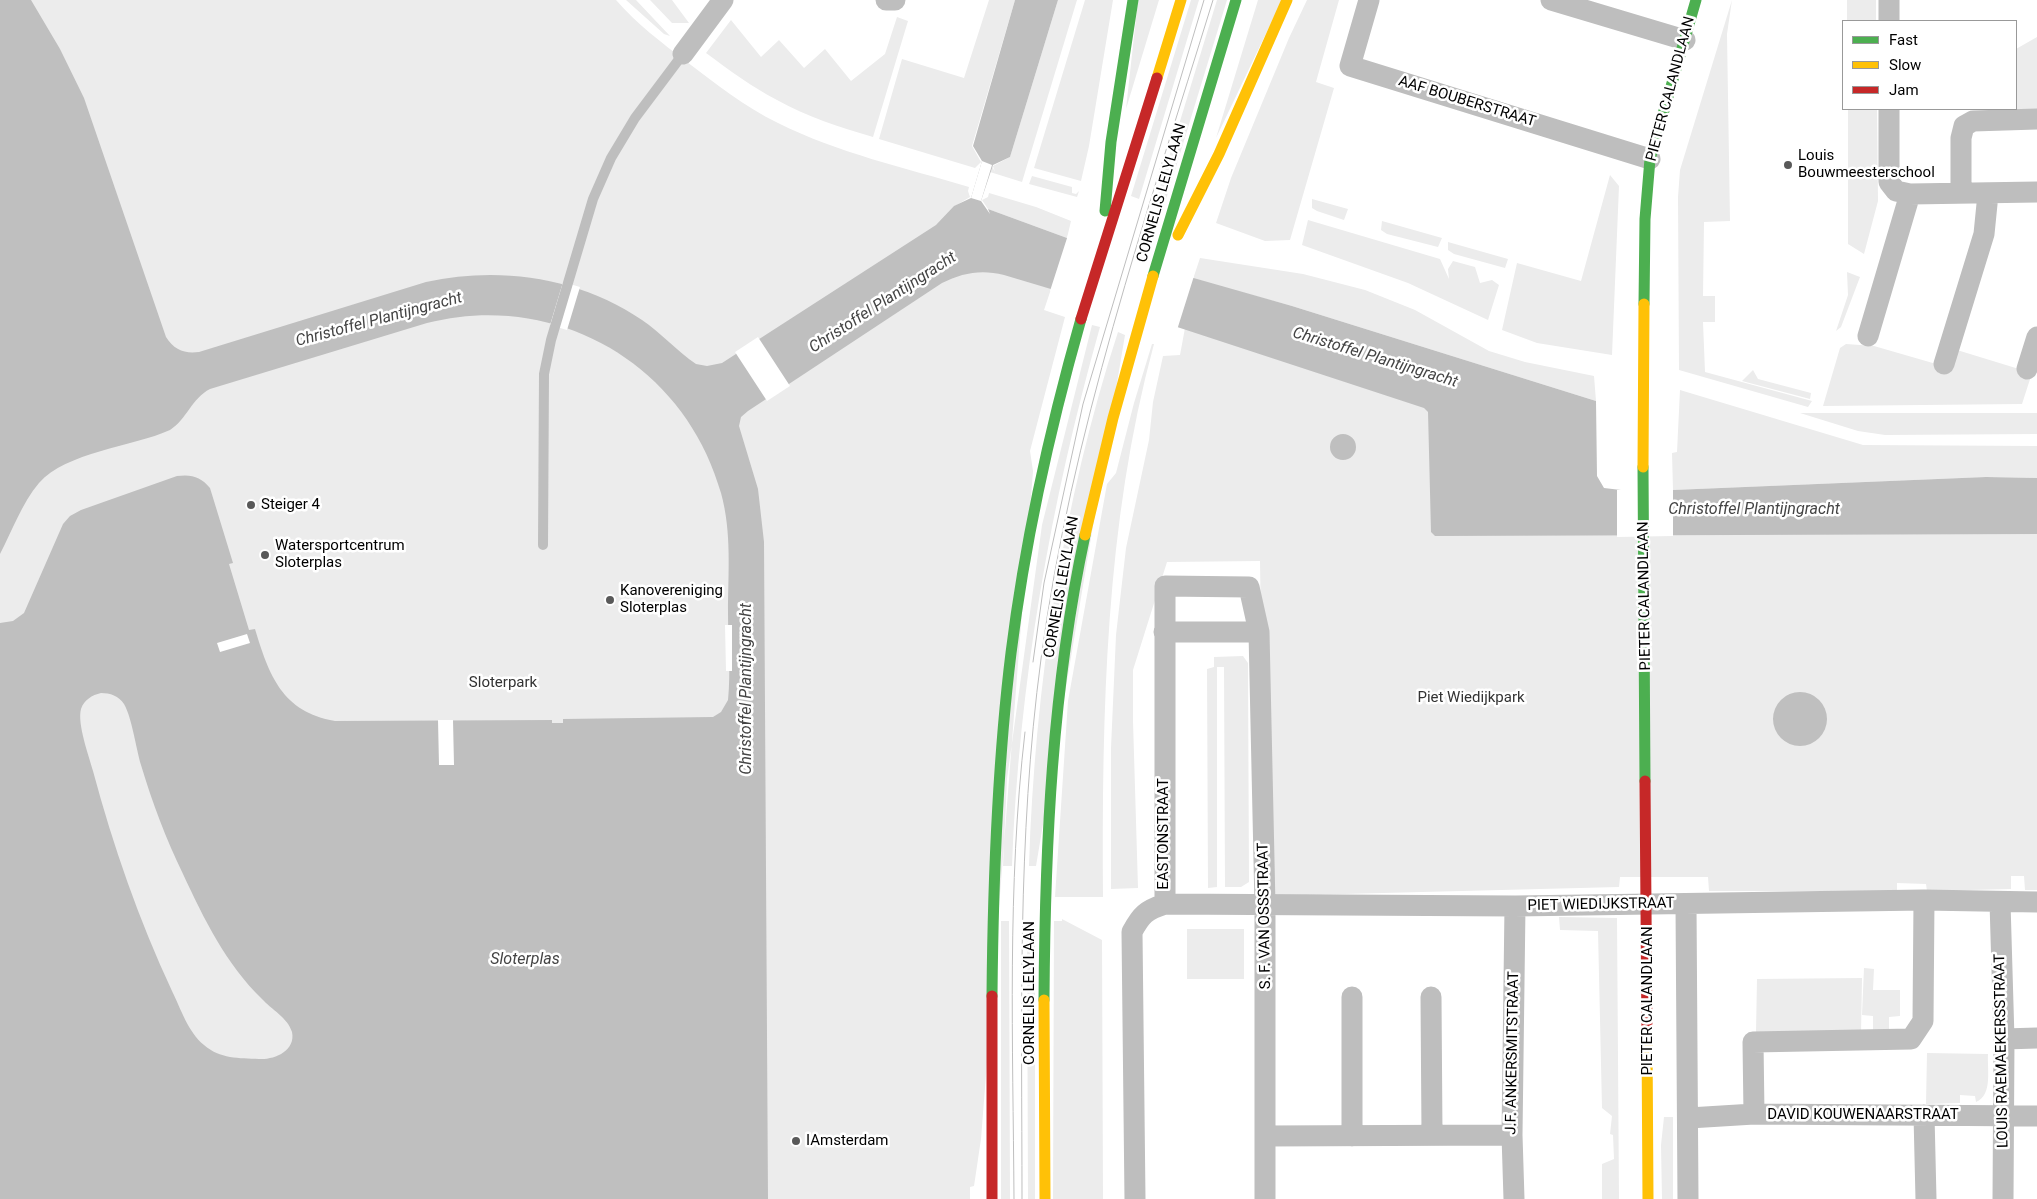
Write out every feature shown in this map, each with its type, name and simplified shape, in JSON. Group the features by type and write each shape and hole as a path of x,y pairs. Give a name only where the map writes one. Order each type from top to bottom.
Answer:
{"main road":[{"path":"1103,248 1114,117 1133,0"},
{"path":"992,1199 992,944 995,825 1003,718 1025,565 1044,472 1080,321 1122,194 1181,0"},
{"name":"CORNELIS LELYLAAN","path":"1045,1199 1044,969 1047,840 1058,704 1075,589 1096,483 1135,338 1172,208 1236,0"},
{"path":"1151,282 1190,213 1223,145 1287,0"},
{"name":"PIETER CALANDLAAN","path":"1648,1199 1648,904 1644,490 1645,219 1650,159 1696,0"}],"street":[{"path":"683,54 723,0"},
{"path":"886,0 895,0"},
{"name":"AAF BOUBERSTRAAT","path":"1369,0 1350,66 1650,159"},
{"path":"1551,0 1684,40"},
{"path":"1889,0 1889,20"},
{"path":"1889,110 1889,182 1896,191 1910,194 2037,192"},
{"path":"1961,193 1961,138 1964,126 1973,121 2037,118"},
{"path":"1868,336 1910,194"},
{"path":"1944,364 1984,234 1988,194"},
{"path":"2027,368 2037,338"},
{"name":"EASTONSTRAAT","path":"1135,1199 1132,932 1140,917 1152,908 1164,904 1165,586 1249,587 1259,632"},
{"path":"1164,632 1259,632"},
{"name":"S. F. VAN OSSSTRAAT","path":"1259,632 1265,906 1266,1199"},
{"path":"1754,1114 1753,1042 1911,1039 1923,1021 1924,900"},
{"name":"PIET WIEDIJKSTRAAT","path":"1164,904 1515,906 1924,900 2037,902"},
{"name":"LOUIS RAEMAEKERSSTRAAT","path":"2000,902 2004,1039 2003,1199"},
{"path":"1686,904 1689,1118 1688,1199"},
{"name":"J.F. ANKERSMITSTRAAT","path":"1514,1199 1512,1135 1515,906"},
{"path":"1352,997 1352,1136"},
{"path":"1431,997 1432,1134"},
{"path":"2004,1039 2037,1038"},
{"name":"DAVID KOUWENAARSTRAAT","path":"1689,1118 1754,1114 2037,1116"},
{"path":"1924,1115 1926,1199"},
{"path":"1266,1136 1512,1135"}],"lane":[{"path":"543,545 544,374 551,340 593,199 611,158 635,118 683,54"}],"green space":[{"name":"Sloterpark","path":"0,0 616,0 668,48 731,95 766,117 824,143 969,187 970,197 955,206 1060,246 1051,289 1044,310 1065,317 1030,451 1033,471 981,1139 974,1186 970,1187 970,1199 167,1199 0,738"},
{"path":"626,0 636,0 670,36 664,34"},
{"path":"650,0 672,0 689,23 672,23"},
{"path":"989,0 1015,0 972,146 981,162 975,168 879,139 902,59 964,78"},
{"path":"1058,0 1077,0 1022,182 990,172 992,166 995,172 993,166 1010,157"},
{"path":"1085,0 1113,0 1089,146 1081,181 1034,168"},
{"path":"1138,0 1159,0 1126,109"},
{"path":"1191,0 1199,0 1139,199 1131,196"},
{"path":"1217,0 1227,0 1164,206 1155,203"},
{"path":"1258,0 1282,0 1216,138"},
{"path":"1307,0 1339,0 1316,82 1334,88 1290,240 1265,241 1216,223 1231,178 1289,38"},
{"path":"1732,0 1727,34 1730,221 1704,222 1703,296 1715,296 1715,322 1703,322 1705,372 1812,401 1808,407 1679,370 1678,197 1680,170"},
{"path":"1847,0 1876,0 1876,20 1847,20"},
{"path":"897,17 908,21 873,137 824,121 788,106 750,84 706,53 731,20 761,57 779,40 804,68 825,49 851,81 885,54"},
{"path":"2037,37 2037,109 2009,111 2008,110 2017,110 2017,48"},
{"path":"1848,110 1877,110 1878,201 1864,254 1848,244"},
{"path":"1610,175 1619,186 1612,355 1537,343 1502,330 1517,263 1581,281"},
{"path":"1032,176 1072,187 1072,193 1076,194 1079,191 1077,197 1029,184"},
{"path":"989,193 1036,207 1071,221 1067,238 988,209 982,200 988,197"},
{"path":"1312,199 1348,209 1344,220 1312,208"},
{"path":"1308,220 1440,259 1449,279 1448,269 1453,261 1475,267 1480,283 1492,280 1499,285 1488,320 1408,283 1302,245"},
{"path":"1382,221 1442,238 1438,247 1387,234 1381,230"},
{"path":"1448,242 1508,259 1505,268 1454,254 1448,250"},
{"path":"1200,258 1303,274 1365,290 1415,310 1489,351 1525,362 1594,376 1596,401 1292,306 1193,279"},
{"path":"1847,272 1860,277 1841,327 1836,331 1848,295"},
{"path":"1092,325 1100,327 1066,460 1040,594 1022,729 1012,866 1003,866 1007,779 1042,525"},
{"name":"Piet Wiedijkpark","path":"1185,328 1444,411 1478,519 2037,527 2037,890 2025,890 2024,876 2011,876 2011,889 1927,891 1926,884 1897,883 1897,891 1709,891 1708,877 1620,877 1619,887 1265,896 1260,561 1167,562 1133,670 1138,888 1111,889 1111,748 1116,635 1126,548 1149,440 1153,402 1163,356 1180,355"},
{"path":"1118,332 1125,335 1036,866 1029,866 1032,798 1038,731 1045,663 1055,596 1081,463 1098,397"},
{"path":"1152,344 1154,344 1125,480 1116,549 1106,688 1103,897 1055,897 1068,701 1107,484 1116,473"},
{"path":"1846,344 1874,346 1950,368 1957,350 2032,373 2022,404 1823,406 1840,348"},
{"path":"1753,370 1758,379 1811,393 1810,399 1742,381"},
{"path":"1680,390 1863,445 2037,446 2037,478 1986,477 1673,490 1672,453 1677,452"},
{"path":"1800,413 2037,413 2037,434 1885,435 1858,431"},
{"path":"1243,656 1248,663 1249,882 1241,887 1225,887 1224,667 1217,667 1217,887 1208,888 1207,669 1214,667 1214,657"},
{"path":"1559,917 1617,918 1619,1199 1602,1199 1602,1164 1614,1159 1613,1135 1610,1134 1612,1116 1602,1108 1598,931 1560,930"},
{"path":"1062,919 1102,940 1103,1199 1053,1199 1054,921 1062,921"},
{"path":"1001,921 1009,921 1010,1199 1001,1199"},
{"path":"1027,921 1035,921 1035,1199 1028,1199"},
{"path":"1187,929 1244,929 1244,979 1187,979"},
{"path":"1864,968 1874,969 1873,990 1900,990 1900,1016 1889,1017 1889,1032 1873,1033 1873,1016 1862,1015"},
{"path":"1862,978 1861,1034 1756,1032 1757,979"},
{"path":"1927,1053 1988,1054 1988,1081 1985,1094 1976,1102 1975,1096 1960,1095 1960,1103 1926,1104"},
{"path":"1664,1117 1673,1117 1673,1199 1662,1199 1661,1145"}],"water":[{"name":"Sloterplas","path":"0,0 31,0 60,49 84,98 166,337 176,348 185,352 199,352 426,282 482,275 538,279 592,294 618,305 642,320 696,364 707,366 722,363 936,225 954,206 971,198 982,161 973,146 1015,0 1058,0 1010,157 993,165 981,201 990,214 988,209 1067,238 1183,275 1292,306 1596,401 1597,476 1604,488 1621,490 1673,490 1986,477 2037,478 2037,534 1435,536 1431,532 1428,412 1424,408 1168,324 1004,275 987,272 972,273 942,283 748,411 741,417 739,426 758,489 764,542 768,1199 0,1199 0,623 13,621 24,613 63,524 70,516 81,510 177,476 187,475 203,481 210,488 233,563 229,564 249,630 255,629 266,662 280,689 302,709 317,716 335,721 552,720 552,723 563,723 563,719 713,717 721,712 728,700 729,689 729,553 727,523 721,493 703,447 678,407 646,374 609,347 567,328 522,318 475,316 427,323 210,389 199,398 170,430 100,451 66,464 51,473 33,491 22,508 0,554","holes":["104,693 120,699 127,710 141,765 160,820 177,861 208,924 237,971 290,1027 292,1032 291,1044 283,1053 277,1056 265,1059 230,1057 210,1050 198,1040 182,1013 160,964 128,882 109,827 84,740 80,715 82,706 92,697"]},
{"path":"1343,434 1352,438 1356,447 1352,456 1343,460 1334,456 1330,447 1334,438"},
{"path":"1800,692 1810,694 1819,700 1825,709 1827,719 1825,729 1819,738 1810,744 1800,746 1790,744 1781,738 1775,729 1773,719 1775,709 1781,700 1790,694"}],"pier":[{"path":"982,161 992,165 981,201 971,198"},
{"path":"1068,235 1194,276 1177,330 1050,291"},
{"path":"563,282 580,287 567,330 550,325"},
{"path":"758,337 790,386 767,401 735,352"},
{"path":"1617,490 1673,490 1673,536 1617,537"},
{"path":"725,625 732,625 732,671 726,671"},
{"path":"247,634 250,643 220,652 217,643"},
{"path":"438,720 453,720 454,765 439,765"}],"tram line":[{"path":"1033,662 1044,583 1083,404 1204,0"},
{"path":"1022,1199 1024,861 1033,726 1054,575 1071,492 1113,326 1213,0"},
{"path":"1014,1199 1013,907 1019,790 1025,732"}],"traffic: fast":[{"path":"1105,211 1111,142 1133,0"},
{"path":"1153,276 1236,0"},
{"path":"1644,304 1645,219 1650,159 1696,0"},
{"path":"992,996 997,824 1002,739 1011,653 1031,526 1059,401 1081,319"},
{"path":"1643,467 1645,781"},
{"path":"1044,1000 1046,883 1052,767 1065,650 1085,535"}],"traffic: slow":[{"path":"1157,78 1181,0"},
{"path":"1178,235 1219,154 1287,0"},
{"path":"1085,535 1113,418 1153,276"},
{"path":"1643,467 1644,304"},
{"path":"1044,1000 1045,1199"},
{"path":"1647,1037 1648,1199"}],"traffic: jam":[{"path":"1081,319 1157,78"},
{"path":"1645,781 1647,1037"},
{"path":"992,996 992,1199"}],"place":[{"name":"Louis Bouwmeesterschool","path":"1788,165"},
{"name":"Steiger 4","path":"251,505"},
{"name":"Watersportcentrum Sloterplas","path":"265,555"},
{"name":"Kanovereniging Sloterplas","path":"610,600"},
{"name":"IAmsterdam","path":"796,1141"}],"water label":[{"name":"Christoffel Plantijngracht","path":"883,303"},
{"name":"Christoffel Plantijngracht","path":"379,320"},
{"name":"Christoffel Plantijngracht","path":"1375,358"},
{"name":"Christoffel Plantijngracht","path":"1754,510"},
{"name":"Christoffel Plantijngracht","path":"747,689"}]}
